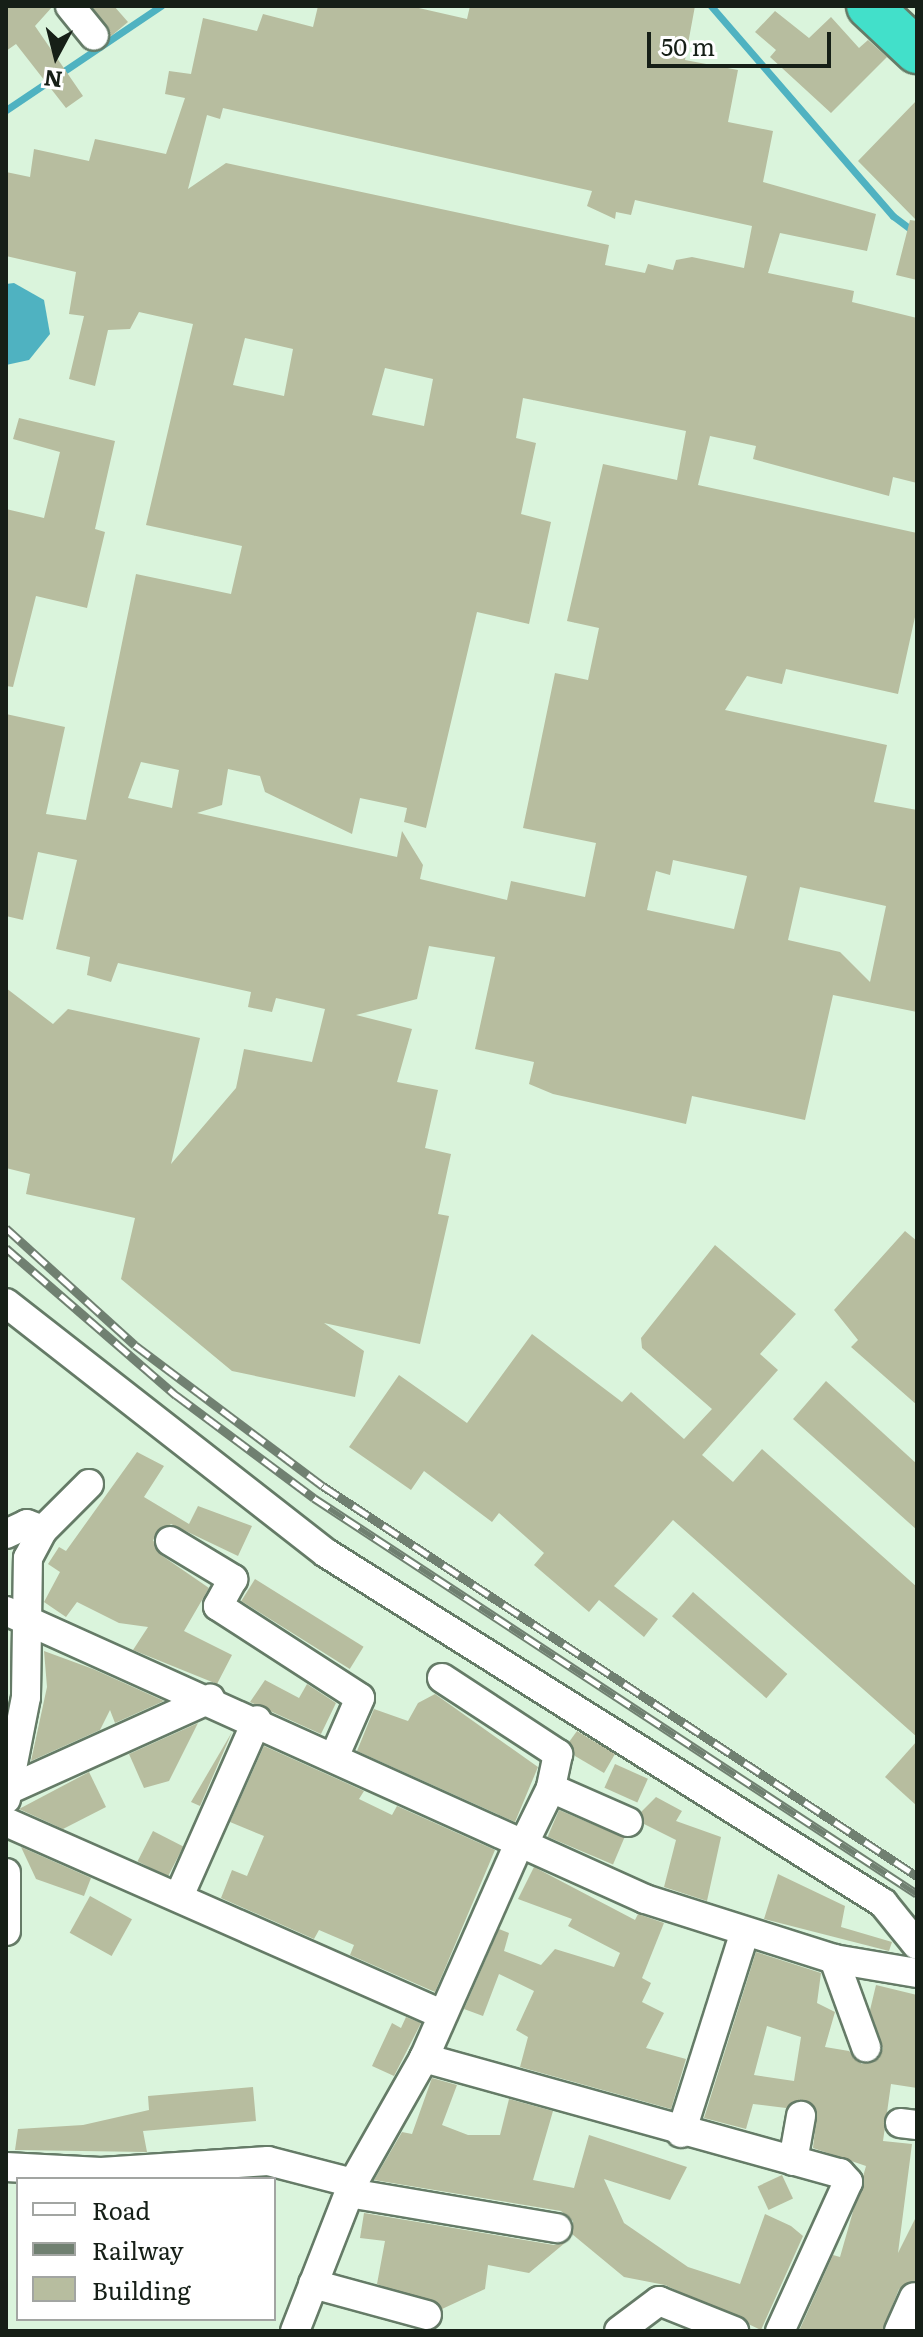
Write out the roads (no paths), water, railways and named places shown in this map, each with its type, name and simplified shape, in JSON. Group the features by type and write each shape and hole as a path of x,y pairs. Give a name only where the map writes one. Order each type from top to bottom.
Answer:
{"highway":[{"path":"869,6 917,51"}],"street":[{"path":"70,6 94,36"},
{"path":"6,1303 326,1553 883,1903 917,1945"},
{"path":"7,1794 33,1624 28,1558 43,1530 89,1484"},
{"path":"6,1534 27,1524 43,1530"},
{"path":"170,1541 233,1579 218,1606 327,1664 360,1698 335,1755"},
{"path":"6,1611 335,1755 645,1899 744,1934 834,1959 917,1973"},
{"path":"295,2331 351,2188 424,2058 522,1842 551,1788 558,1754 442,1678"},
{"path":"7,1794 210,1699"},
{"path":"180,1894 257,1720"},
{"path":"551,1788 628,1822"},
{"path":"6,1822 180,1894 442,2014"},
{"path":"6,1873 6,1931"},
{"path":"681,2133 744,1934"},
{"path":"834,1959 866,2047"},
{"path":"424,2058 681,2133 793,2161 848,2182 780,2331"},
{"path":"793,2161 801,2116"},
{"path":"6,2167 101,2172 268,2161 351,2188 557,2228"},
{"path":"313,2284 427,2315"},
{"path":"899,2331 914,2297"},
{"path":"619,2331 659,2301 734,2331"}],"water":[{"path":"14,283 44,300 50,334 29,360 6,365 6,284"}],"waterway":[{"path":"6,110 161,6"},
{"path":"711,6 893,216 917,234"}],"railway":[{"path":"6,1228 135,1345 323,1486 917,1876"},
{"path":"6,1248 176,1395 314,1498 917,1894"}]}
